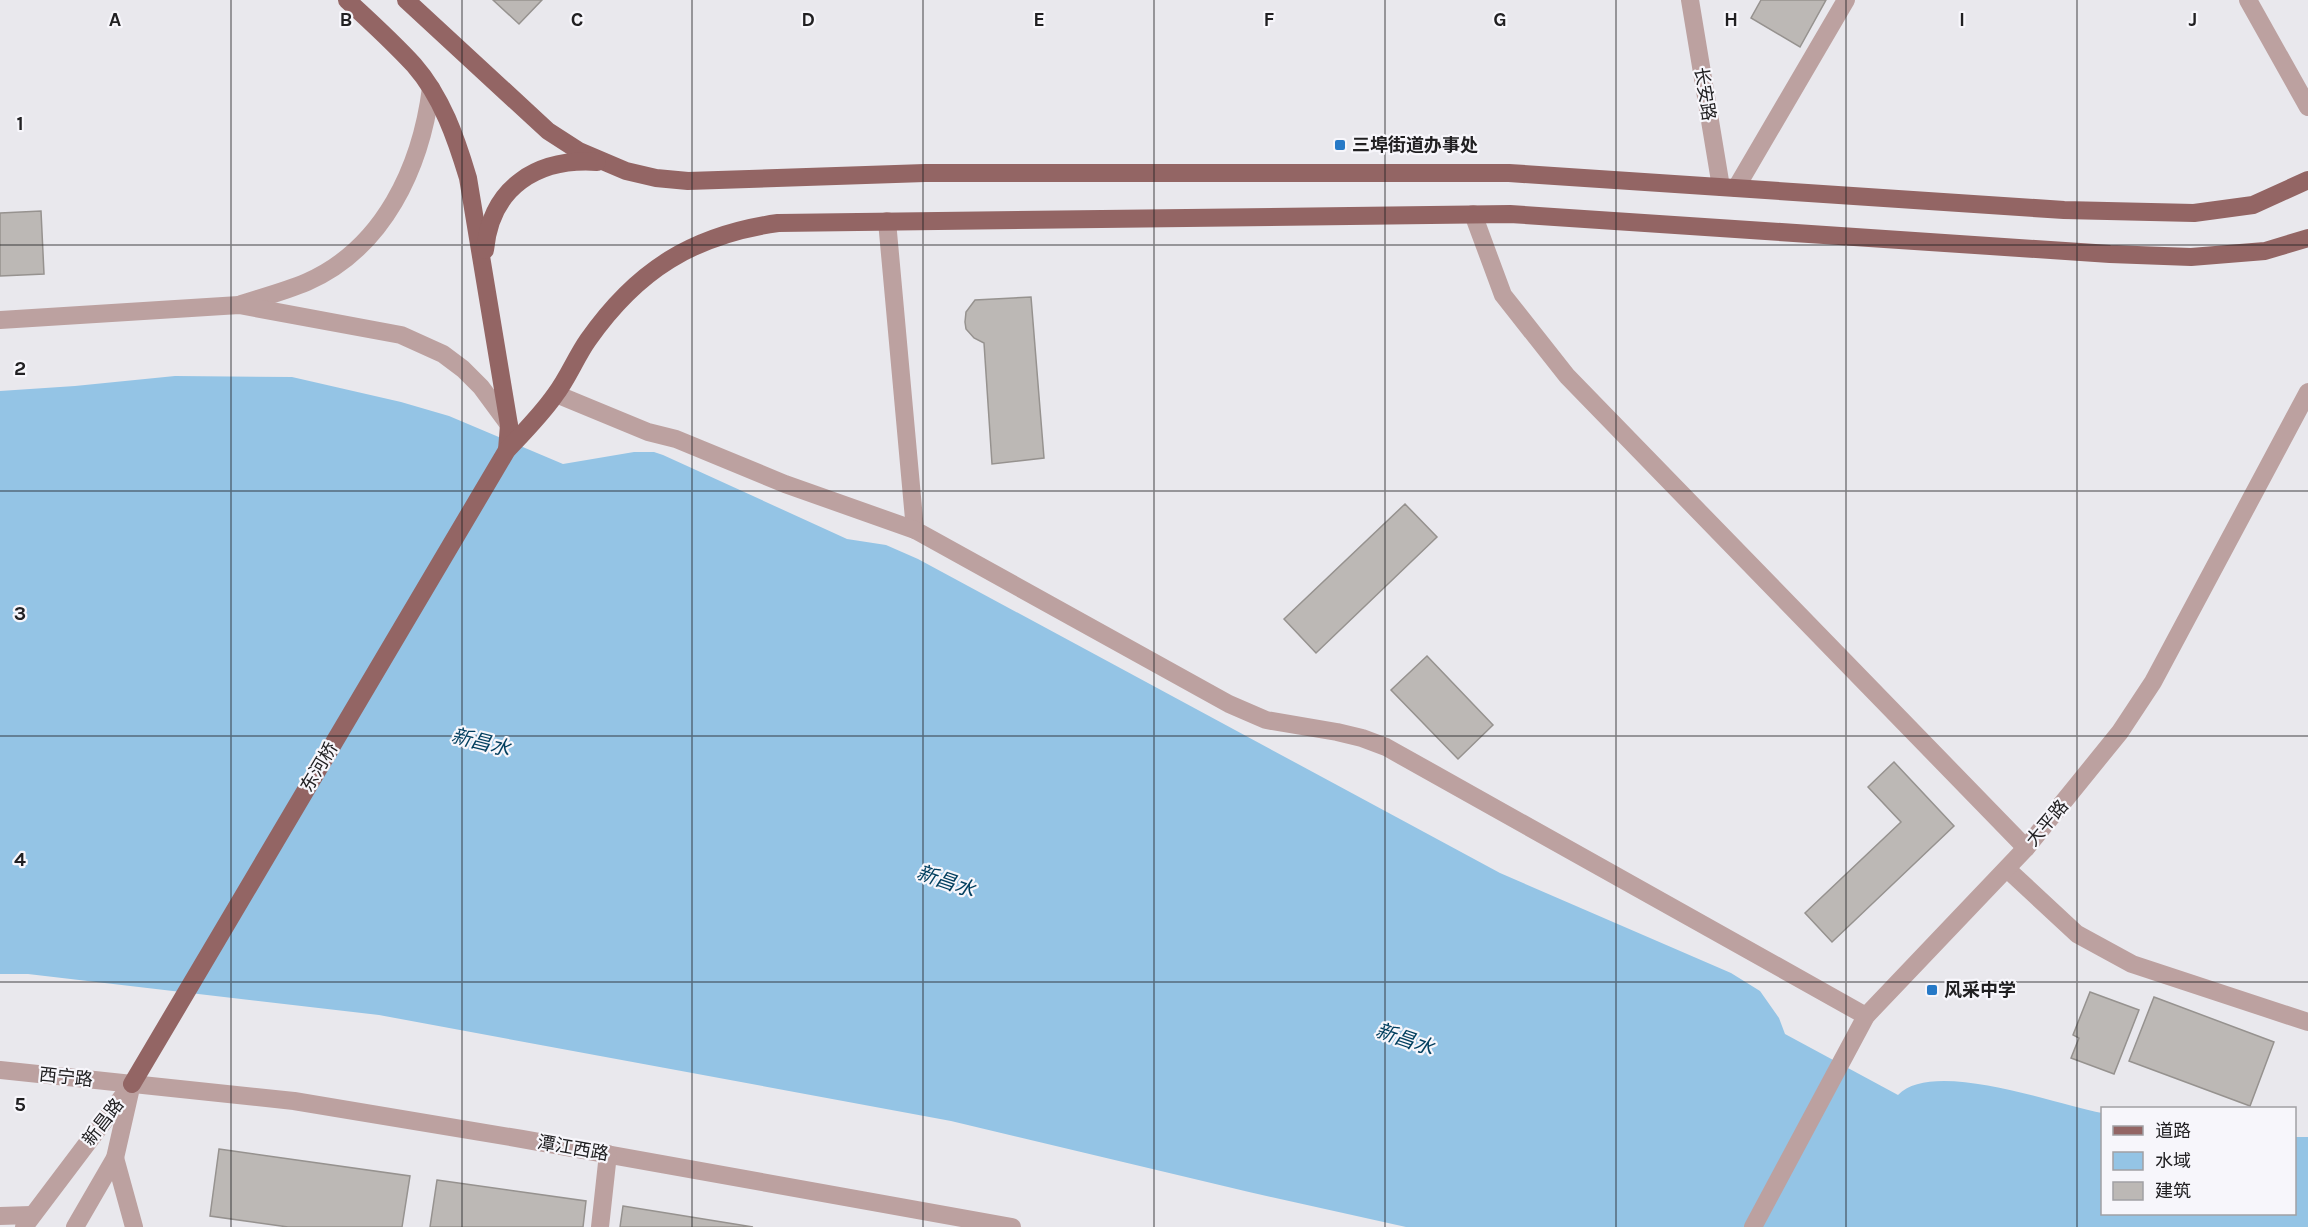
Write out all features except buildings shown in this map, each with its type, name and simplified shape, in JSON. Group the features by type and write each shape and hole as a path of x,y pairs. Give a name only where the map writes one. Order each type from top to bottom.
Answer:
{"main road":[{"path":"347,0 415,66 431,88 444,112 465,167 509,425 507,450"},
{"path":"405,0 548,131 579,151 602,162 656,178 688,181 925,173 1509,173 2114,213 2194,213 2253,205 2308,180"},
{"path":"483,263 491,220 506,193 530,174 563,163 602,162"},
{"name":"东河桥","path":"132,1084 507,450 556,394 586,342 627,292 674,256 723,234 778,223 1510,214 2110,254 2191,257 2265,251 2308,238"}],"street":[{"name":"长安路","path":"1689,0 1729,188"},
{"path":"1729,188 1846,0"},
{"path":"2248,0 2308,107"},
{"path":"239,305 307,282 348,256 370,236 406,182 419,150 427,120 431,88"},
{"path":"1473,214 1503,295 1567,376 2026,848"},
{"path":"887,221 915,530"},
{"path":"0,320 239,305 401,335 443,354 463,369 481,387 509,425"},
{"name":"大平路","path":"1753,1227 1866,1016 2026,848 2120,732 2153,682 2308,392"},
{"path":"556,394 648,432 676,439 785,484 915,530 1229,704 1256,716 1266,720 1354,736 1386,747 1866,1016"},
{"path":"2007,869 2077,934 2132,964 2308,1022"},
{"name":"西宁路","path":"0,1070 132,1084"},
{"name":"潭江西路","path":"132,1084 294,1101 608,1154 1012,1227"},
{"name":"新昌路","path":"75,1227 115,1158 132,1084"},
{"name":"新昌路","path":"28,1221 132,1084"},
{"path":"600,1227 608,1154"},
{"path":"115,1158 134,1227"},
{"path":"0,1216 28,1221"}],"water":[{"name":"新昌水","path":"175,376 292,377 401,402 449,416 563,464 634,452 654,452 663,455 847,539 886,545 918,559 1500,873 1731,973 1760,991 1779,1018 1785,1034 1898,1095 1915,1085 1938,1081 1966,1082 2027,1094 2101,1113 2101,1215 2296,1215 2296,1137 2308,1137 2308,1227 1406,1227 951,1121 379,1015 28,974 0,974 0,391"}],"place":[{"name":"三埠街道办事处","path":"1340,145"},
{"name":"风采中学","path":"1932,990"}]}
